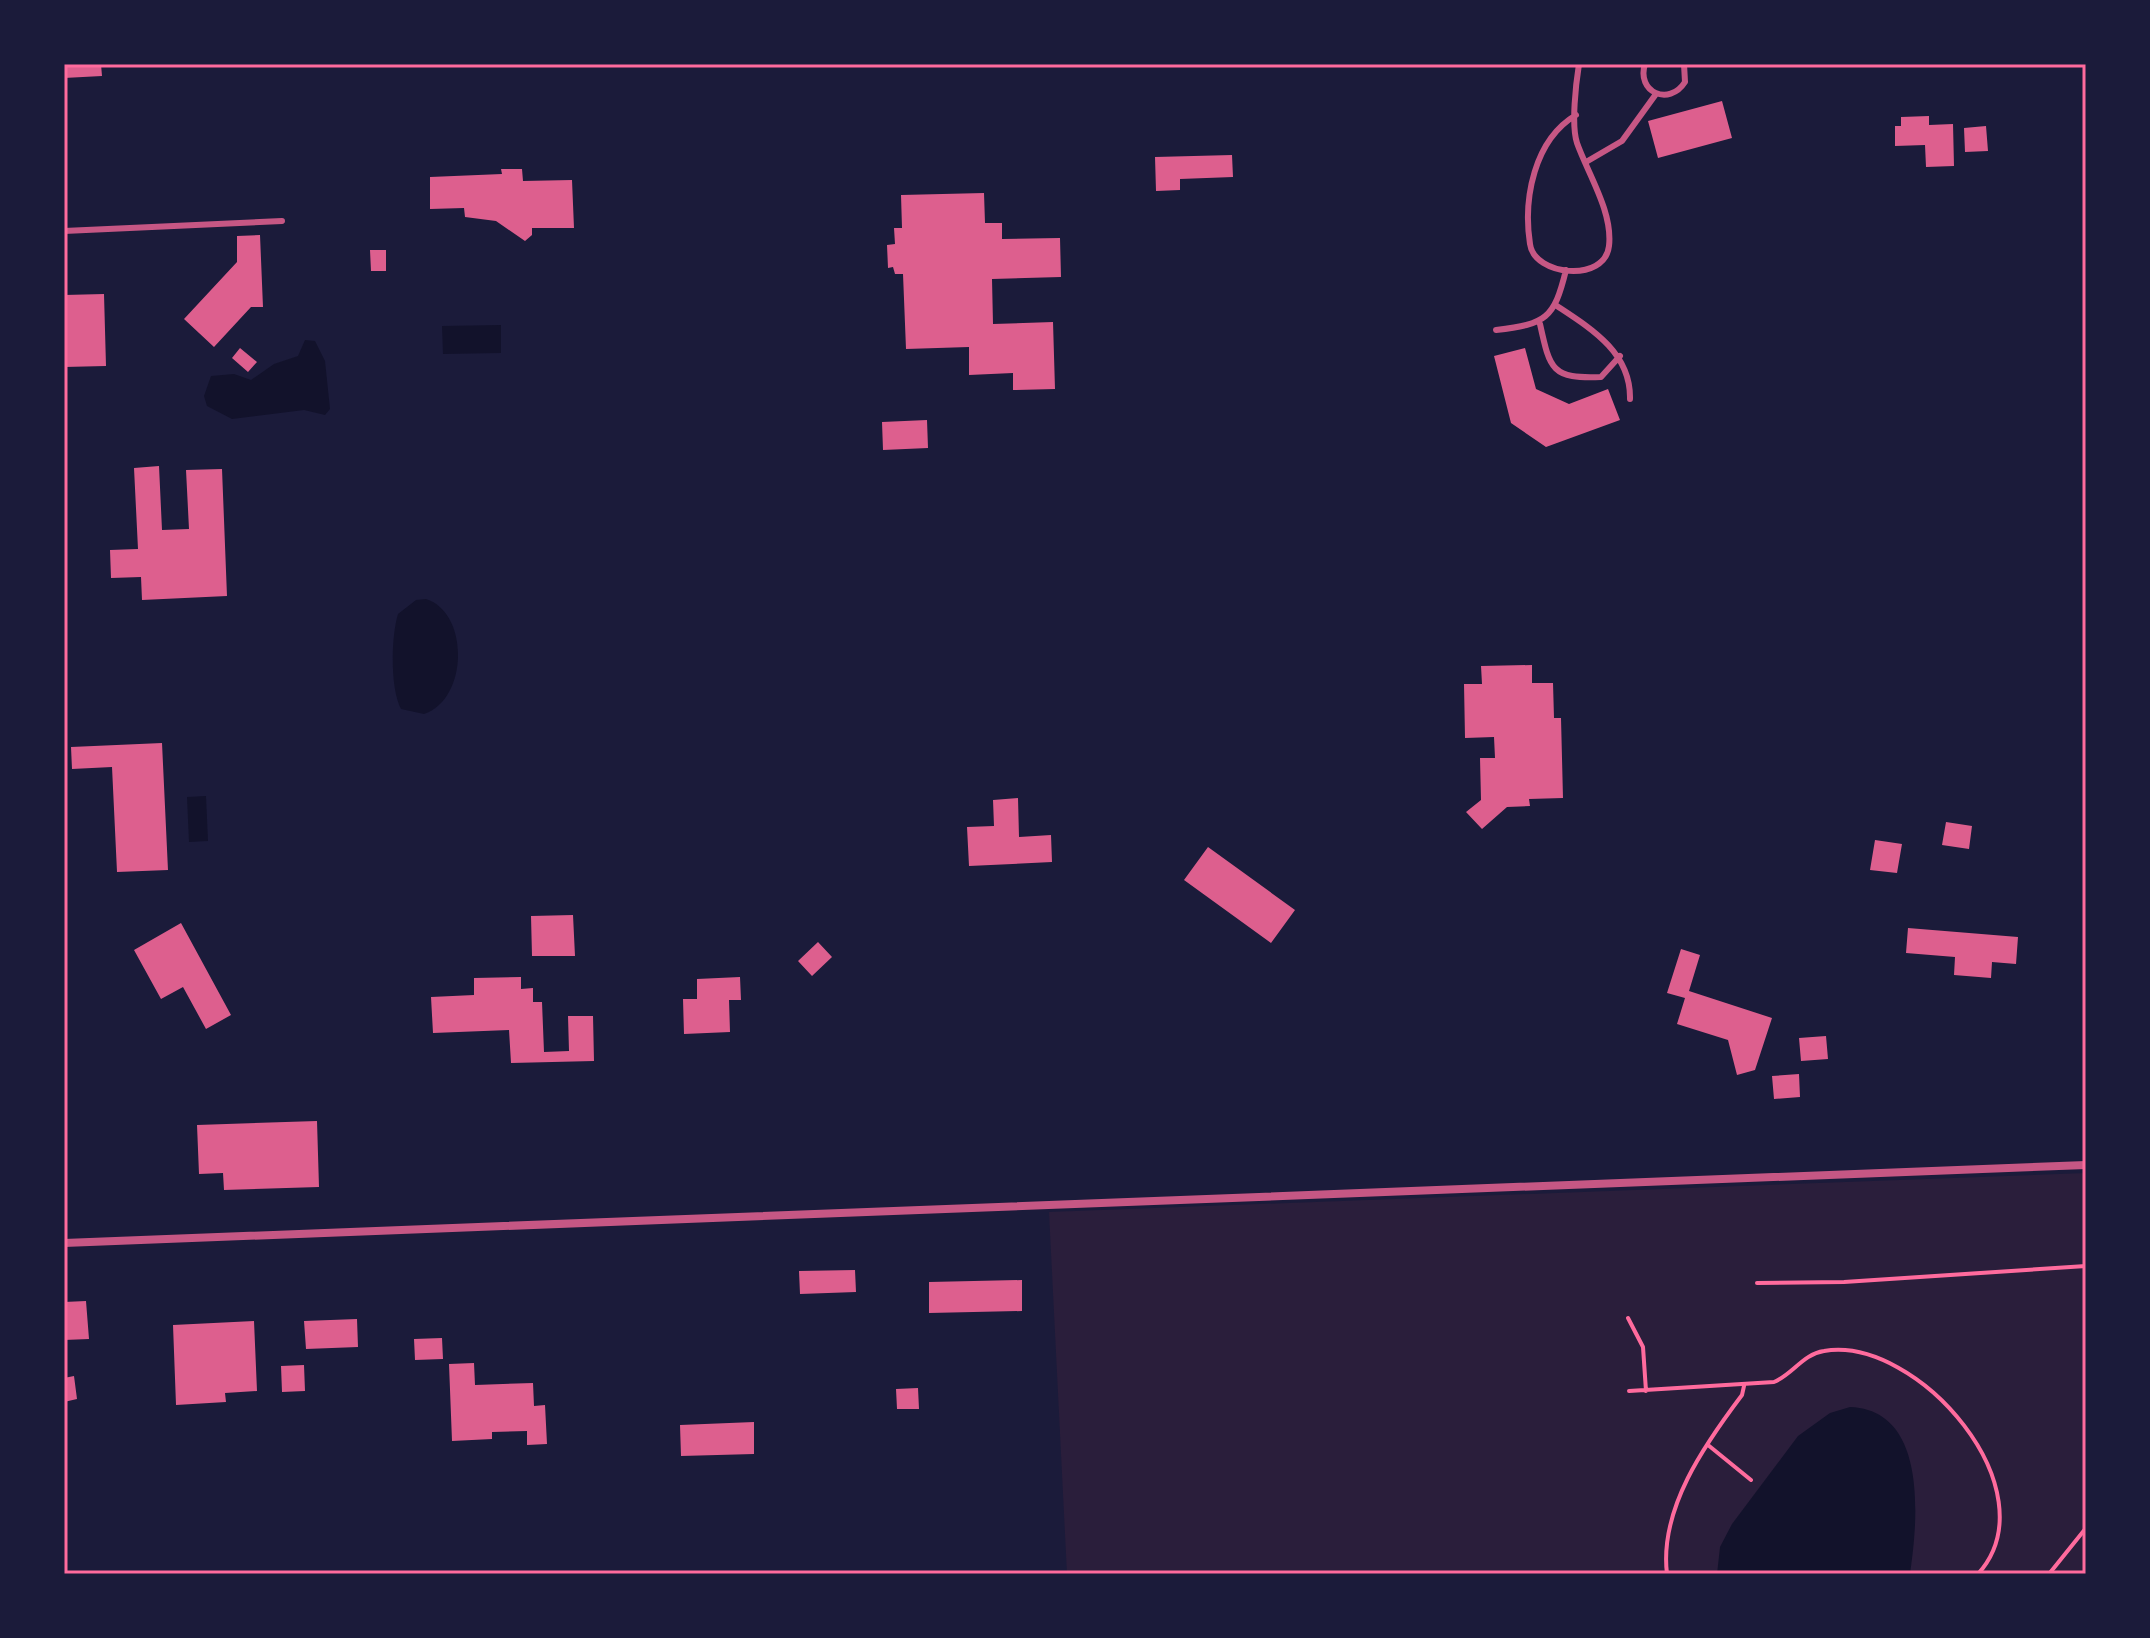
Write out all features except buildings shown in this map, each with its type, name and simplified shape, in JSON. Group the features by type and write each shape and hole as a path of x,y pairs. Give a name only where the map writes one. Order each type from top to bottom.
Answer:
{"street":[{"path":"64,1243 2086,1165"}],"lane":[{"path":"1576,115 1558,126 1541,154 1527,218 1530,250 1540,261 1566,270 1594,269 1604,259 1609,247 1607,226 1586,162 1575,140 1579,64"},
{"path":"1645,64 1644,82 1656,94 1664,96 1680,89 1686,74 1684,64"},
{"path":"1586,162 1622,141 1656,94"},
{"path":"64,231 282,221"},
{"path":"1496,330 1540,324 1557,306 1566,270"},
{"path":"1557,306 1585,324 1620,356 1627,373 1630,399"},
{"path":"1540,324 1546,353 1560,375 1570,378 1601,377 1620,356"}],"path":[{"path":"1757,1283 1844,1282 2086,1266"},
{"path":"1628,1318 1643,1347 1646,1391"},
{"path":"1629,1391 1774,1382 1789,1376 1814,1353 1838,1350 1887,1364 1934,1390 1953,1409 1988,1467 2000,1497 2002,1516 1992,1557 1978,1574"},
{"path":"1667,1574 1666,1554 1677,1508 1691,1472 1742,1395 1744,1386"},
{"path":"1708,1445 1751,1480"},
{"path":"2049,1574 2086,1528"}],"shaded area":[{"path":"501,325 501,353 443,354 442,326"},
{"path":"305,340 315,341 325,361 330,409 325,415 304,410 232,419 207,406 204,396 211,376 234,374 251,380 274,364 298,356"},
{"path":"426,599 440,607 450,621 458,656 456,675 449,692 439,706 424,714 401,709 393,676 393,649 398,614 416,600"},
{"path":"206,796 208,841 189,842 187,797"},
{"path":"2086,1173 2086,1574 1067,1574 1049,1212"},
{"path":"1850,1407 1875,1413 1893,1427 1905,1447 1915,1498 1910,1574 1717,1574 1720,1547 1732,1524 1798,1436 1830,1413"}]}
